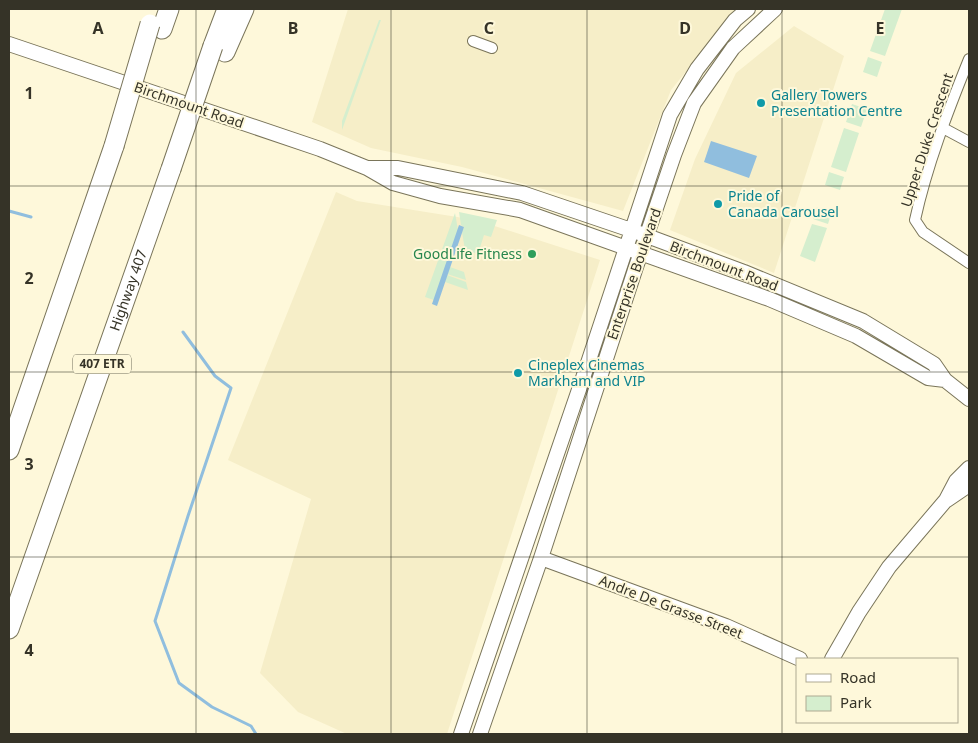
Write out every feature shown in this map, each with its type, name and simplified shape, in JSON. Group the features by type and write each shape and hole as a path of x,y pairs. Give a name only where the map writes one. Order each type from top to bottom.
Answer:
{"highway":[{"path":"9,450 114,146 155,20 169,9"},
{"name":"Highway 407","path":"9,629 171,168 219,49 228,9"},
{"path":"219,49 244,9"}],"main road":[{"name":"Enterprise Boulevard","path":"461,734 585,372 670,115 697,69 735,20 748,9"},
{"name":"Enterprise Boulevard","path":"480,734 640,254 694,103 733,48 775,9"},
{"name":"Birchmount Road","path":"9,44 320,149 367,168 393,183 440,196 520,210 791,307 856,336 928,378 945,380"},
{"name":"Birchmount Road","path":"367,168 398,168 522,193 631,230 744,272 863,321 934,364 945,380 969,399"},
{"path":"833,658 859,612 889,567 946,500 956,480 969,468"},
{"path":"946,500 969,485"},
{"name":"Andre De Grasse Street","path":"540,558 726,626 798,658"}],"street":[{"path":"473,41 492,48"},
{"name":"Upper Duke Crescent","path":"969,59 943,128 915,220 923,232 969,263"},
{"path":"943,128 969,142"},
{"path":"523,552 540,558"}],"shaded area":[{"path":"348,9 737,9 671,90 623,211 462,167 371,148 312,122"},
{"path":"794,26 844,56 774,273 670,230 695,159 736,73"},
{"path":"336,192 357,201 476,220 600,260 447,734 347,734 298,712 260,673 311,499 228,460"}],"green space":[{"path":"885,9 902,9 885,56 870,51"},
{"path":"379,20 381,20 342,130 342,121"},
{"path":"868,57 882,62 877,77 863,72"},
{"path":"852,104 867,109 861,127 846,122"},
{"path":"844,128 859,133 846,172 831,167"},
{"path":"829,172 844,177 840,190 825,185"},
{"path":"817,207 832,211 828,224 813,219"},
{"path":"459,212 497,220 491,237 484,235 478,254 465,250 462,232 464,227 461,225"},
{"path":"455,213 458,230 434,300 425,297"},
{"path":"812,224 827,228 815,262 800,256"},
{"path":"450,267 464,272 466,280 447,274"},
{"path":"447,275 466,282 468,290 445,282"}],"water":[{"path":"711,141 757,156 749,178 704,162"},
{"path":"459,225 464,227 437,306 432,304"}],"waterway":[{"path":"9,211 31,217"},
{"path":"183,332 215,376 231,388 155,621 179,683 212,707 251,726 256,734"}],"place":[{"name":"Gallery Towers Presentation Centre","path":"761,103"},
{"name":"Pride of Canada Carousel","path":"718,204"},
{"name":"GoodLife Fitness","path":"532,254"},
{"name":"Cineplex Cinemas Markham and VIP","path":"518,373"}]}
